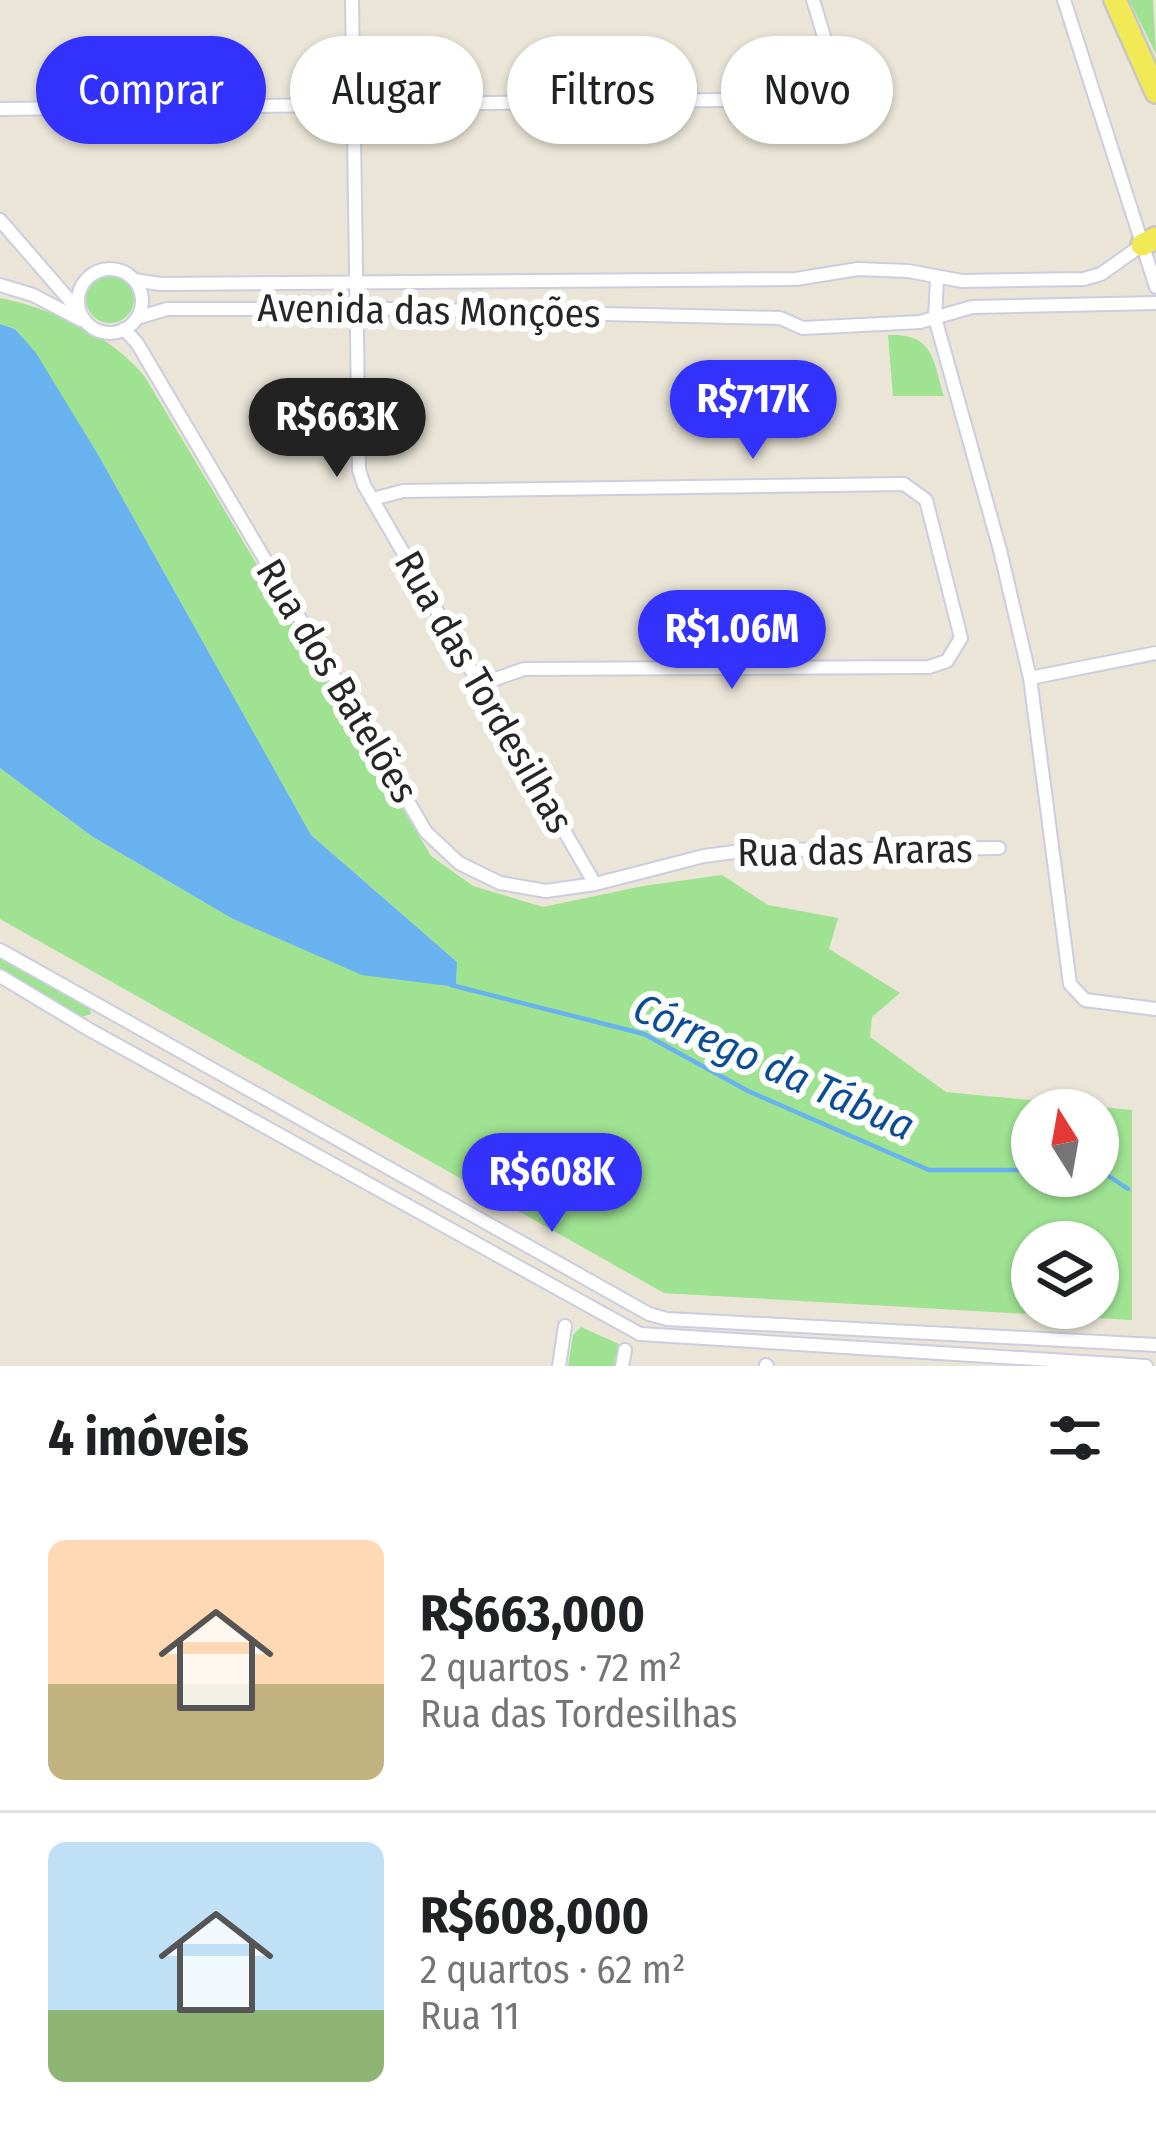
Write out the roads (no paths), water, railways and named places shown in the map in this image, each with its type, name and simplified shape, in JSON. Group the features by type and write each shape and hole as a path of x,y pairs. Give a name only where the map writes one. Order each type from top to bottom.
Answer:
{"main road":[{"path":"1115,0 1156,92"}],"street":[{"name":"Rua das Tordesilhas","path":"352,0 353,36"},
{"path":"483,103 813,99 833,82 835,73 813,0"},
{"path":"1064,0 1149,242 1156,287"},
{"path":"0,109 290,106"},
{"name":"Rua das Tordesilhas","path":"356,144 358,470 595,884"},
{"path":"0,220 85,320"},
{"name":"Avenida das Monções","path":"134,280 160,284 796,279 858,269 908,271 937,278 1084,279 1101,274 1149,242"},
{"path":"0,285 33,295 108,332 124,329 136,318 142,303 134,280 121,271 106,269 84,283 33,295"},
{"path":"937,278 935,318 1000,550 1030,678 1070,984 1085,1000 1156,1009"},
{"path":"84,283 78,303 85,320"},
{"name":"Avenida das Monções","path":"136,318 167,309 356,309 779,318 803,328 920,322 972,307 1156,303"},
{"name":"Rua dos Batelões","path":"124,329 137,343 426,832 459,863 500,883"},
{"path":"373,500 403,490 904,484 920,492 928,508 961,638 953,655 929,667 524,669 481,683"},
{"path":"1030,678 1156,653"},
{"name":"Rua das Araras","path":"500,883 546,891 749,850 999,848"},
{"path":"0,950 626,1305 667,1319 1156,1345"},
{"path":"0,976 627,1328 655,1337 1141,1366 1140,1344"},
{"path":"90,1030 104,1010"},
{"path":"762,1342 764,1323"},
{"path":"559,1366 565,1326"},
{"path":"622,1366 625,1350"}],"water":[{"path":"0,324 15,329 36,353 100,458 311,835 457,962 456,987 362,975 233,919 93,837 0,768"}],"waterway":[{"name":"Córrego da Tábua","path":"451,985 644,1034 748,1091 929,1170 1011,1170"},
{"name":"Córrego da Tábua","path":"1119,1183 1128,1189"}]}
